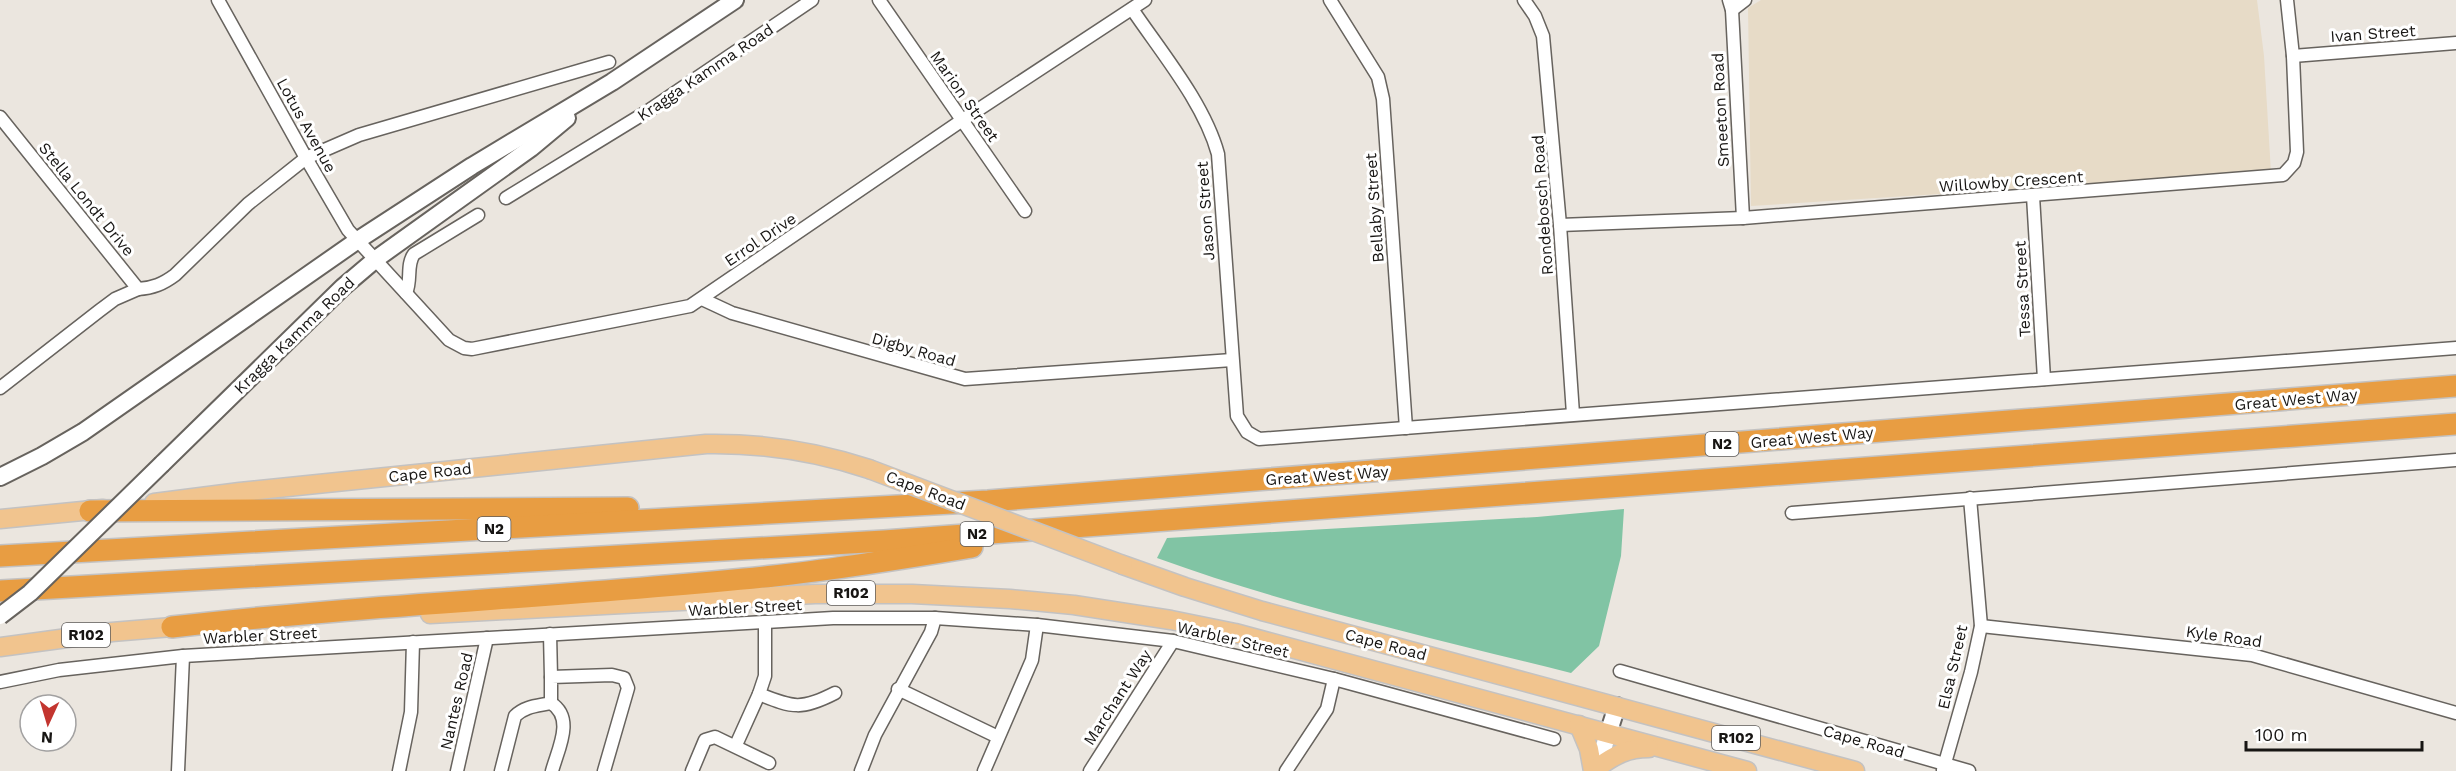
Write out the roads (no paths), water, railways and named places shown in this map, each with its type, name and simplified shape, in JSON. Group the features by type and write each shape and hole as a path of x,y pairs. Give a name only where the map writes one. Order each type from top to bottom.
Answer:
{"highway":[{"name":"Great West Way","path":"988,501 2456,386"},
{"name":"Great West Way","path":"1100,526 2456,424"},
{"path":"90,511 608,509 988,501"},
{"name":"N2","path":"0,556 988,501"},
{"path":"172,627 268,616 772,576 860,566 1100,526"},
{"name":"N2","path":"0,591 884,541 1100,526"}],"main road":[{"name":"Kragga Kamma Road","path":"0,477 83,432 358,240 472,166 612,82 735,0"},
{"name":"Kragga Kamma Road","path":"0,616 30,593 343,287 376,259 531,148 612,82"},
{"name":"Cape Road","path":"0,519 706,444 789,449 826,456 869,469 1123,565 1262,611 1855,771"},
{"name":"Cape Road","path":"0,647 172,627 831,594 912,594 1010,598 1107,609 1227,631 1748,771"},
{"path":"1596,770 1617,706"},
{"path":"1579,725 1596,770"},
{"path":"1596,770 1616,754 1626,750 1662,748"}],"street":[{"name":"Lotus Avenue","path":"218,0 348,230 376,259"},
{"name":"Kragga Kamma Road","path":"506,198 648,111 812,0"},
{"name":"Marion Street","path":"879,0 1025,211"},
{"name":"Errol Drive","path":"376,259 449,340 464,348 472,349 680,309 702,299 962,121 1145,0"},
{"name":"Bellaby Street","path":"1330,0 1378,77 1383,99 1406,428"},
{"name":"Rondebosch Road","path":"1524,0 1535,16 1543,36 1560,225 1573,414"},
{"path":"1730,5 1745,0"},
{"name":"Willowby Crescent","path":"1560,225 1743,218 2283,175 2294,163 2297,152 2293,56 2287,0"},
{"name":"Smeeton Road","path":"1730,5 1743,218"},
{"name":"Jason Street","path":"1132,9 1186,88 1215,144 1219,164 1237,416 1247,432 1254,437 1268,440 1406,428"},
{"name":"Ivan Street","path":"2293,56 2456,43"},
{"path":"0,388 116,299 138,289 156,287 175,275 248,204 306,158 359,135 609,62"},
{"name":"Stella Londt Drive","path":"1,122 138,289"},
{"name":"Tessa Street","path":"2033,196 2044,380"},
{"path":"406,293 409,286 409,265 414,254 478,214"},
{"name":"Digby Road","path":"702,299 732,313 965,380 1232,360"},
{"path":"1406,428 2456,348"},
{"path":"1792,513 2456,460"},
{"name":"Elsa Street","path":"1944,767 1971,672 1981,626 1970,498"},
{"name":"Warbler Street","path":"0,682 59,670 183,656 833,618 935,618 1037,625 1173,641 1335,679 1554,739"},
{"path":"861,771 875,735 931,632 935,618"},
{"path":"736,745 759,694 766,661 765,622"},
{"path":"984,771 1032,660 1037,625"},
{"name":"Kyle Road","path":"1981,626 2252,656 2456,712"},
{"path":"550,634 551,704"},
{"name":"Nantes Road","path":"458,771 487,638"},
{"name":"Marchant Way","path":"1090,771 1173,641"},
{"path":"399,771 411,712 413,642"},
{"path":"178,771 183,656"},
{"name":"Cape Road","path":"1620,671 1944,767 1970,771"},
{"path":"551,677 612,675 621,676 627,682 626,696 604,771"},
{"path":"1286,771 1326,709 1335,679"},
{"path":"898,689 998,736"},
{"path":"759,694 794,707 817,702 835,693"},
{"path":"501,771 515,716 521,710 551,704 560,709 564,722 552,771"},
{"path":"692,771 702,746 710,737 716,736 769,763"}]}
